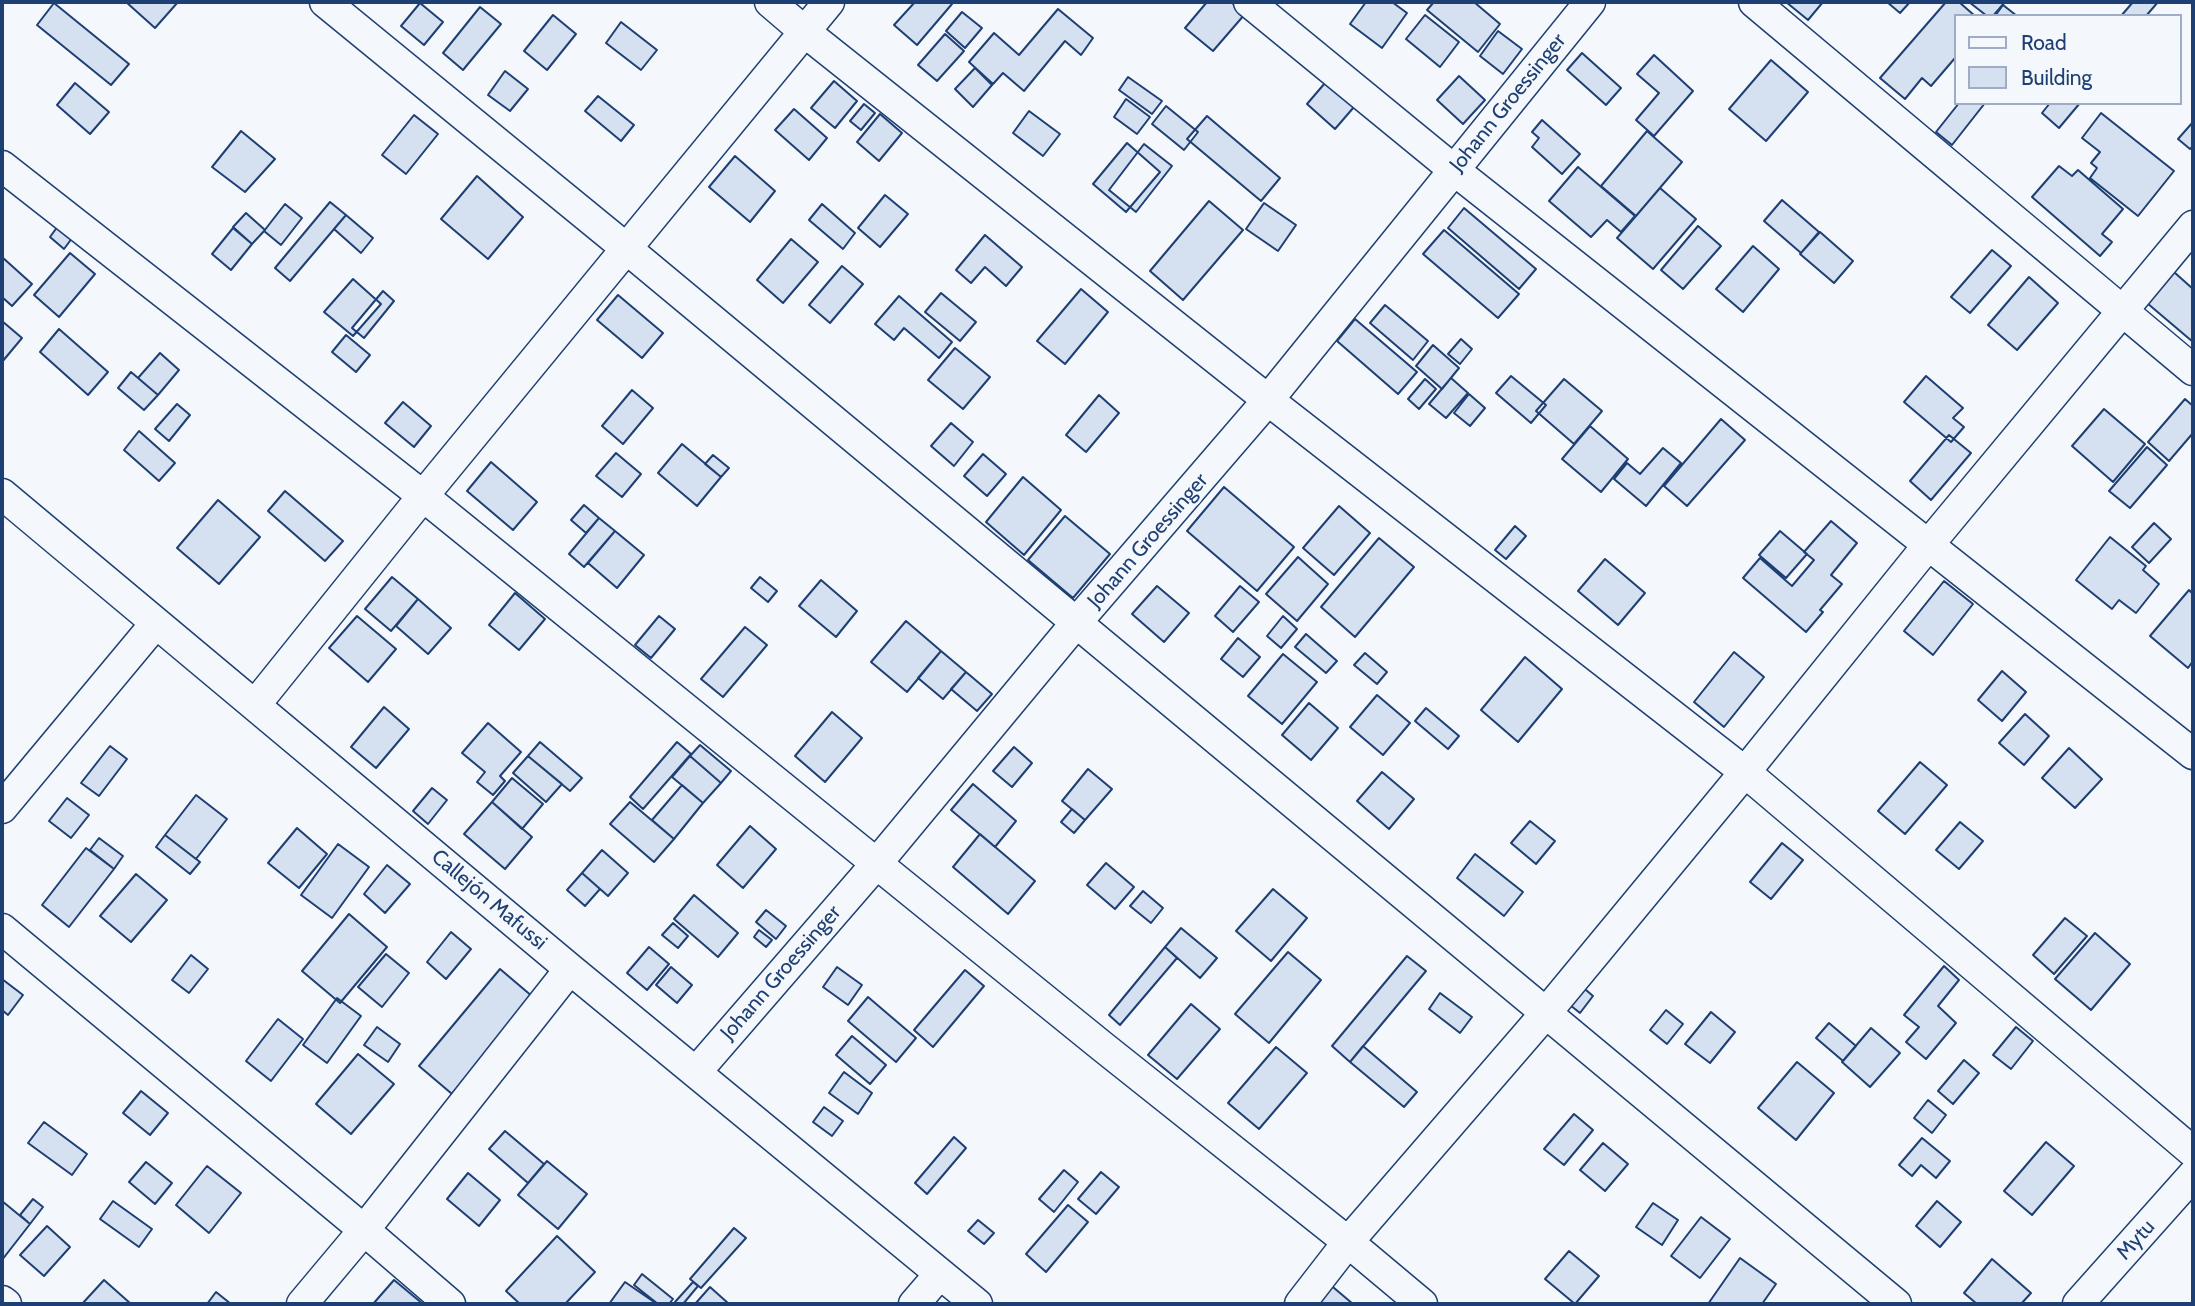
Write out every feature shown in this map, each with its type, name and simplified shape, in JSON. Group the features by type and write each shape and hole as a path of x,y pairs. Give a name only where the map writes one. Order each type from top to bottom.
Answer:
{"street":[{"path":"325,2 627,249 1896,1304"},
{"path":"770,2 1268,400 1745,772 2193,1152"},
{"path":"255,705 829,2"},
{"path":"1249,2 1454,170 2193,754"},
{"name":"Johann Groessinger","path":"696,1072 877,863 1076,623 1268,400 1590,2"},
{"path":"1754,2 2193,370"},
{"path":"2,166 423,496 1422,1304"},
{"path":"1300,1304 1348,1242 1545,1014 2193,226"},
{"name":"Callejón Mafussi","path":"2,494 570,969 977,1304"},
{"path":"2,808 156,623"},
{"path":"2,929 450,1304"},
{"path":"302,1304 364,1230 570,969"},
{"name":"Mytu","path":"2078,1304 2193,1175"},
{"path":"914,1304 939,1275"},
{"path":"2,1301 6,1304"}],"building":[{"path":"126,2 178,2 155,28"},
{"path":"915,2 952,4 917,45 894,25"},
{"path":"1207,2 1231,2 1245,14 1213,51 1185,28"},
{"path":"1366,2 1392,2 1407,13 1382,48 1350,24"},
{"path":"1434,2 1474,2 1500,24 1478,52 1427,10"},
{"path":"1786,2 1823,2 1808,20"},
{"path":"1887,2 1910,2 1900,13"},
{"path":"1946,2 1959,2 1973,14 1954,14 1954,59 1931,86 1922,78 1905,99 1880,78"},
{"path":"1969,2 2005,2 1995,14 1984,14"},
{"path":"2133,2 2158,2 2148,14 2123,14"},
{"path":"54,3 129,64 111,85 37,25"},
{"path":"420,3 443,22 424,45 401,26"},
{"path":"2003,5 2014,14 1996,14"},
{"path":"480,7 501,24 463,70 443,53"},
{"path":"1058,9 1093,38 1081,55 1065,41 1024,91 1003,73 993,84 969,62 994,33 1019,55"},
{"path":"962,12 982,28 965,48 946,31"},
{"path":"553,15 576,34 547,70 524,51"},
{"path":"1425,15 1459,42 1440,67 1406,39"},
{"path":"621,22 657,50 641,70 606,43"},
{"path":"1498,31 1522,49 1503,74 1480,56"},
{"path":"945,34 964,51 937,81 918,65"},
{"path":"1582,53 1621,88 1606,105 1567,70"},
{"path":"1654,55 1693,91 1654,136 1636,120 1659,93 1637,74"},
{"path":"1771,60 1808,92 1766,141 1729,109"},
{"path":"975,68 992,85 973,107 955,89"},
{"path":"505,71 528,89 510,111 488,95"},
{"path":"1331,76 1360,100 1335,129 1307,104"},
{"path":"1459,76 1485,100 1463,124 1437,100"},
{"path":"1128,77 1162,101 1152,114 1119,90"},
{"path":"834,81 857,101 835,128 811,108"},
{"path":"75,83 109,112 90,134 57,105"},
{"path":"598,96 634,125 621,141 585,111"},
{"path":"1126,99 1150,117 1137,134 1114,117"},
{"path":"864,104 875,113 861,130 850,121"},
{"path":"1957,105 1983,105 1952,145 1936,132"},
{"path":"2048,105 2078,105 2059,128 2042,113"},
{"path":"1166,106 1198,132 1184,150 1152,124"},
{"path":"794,109 827,138 809,160 775,130"},
{"path":"1029,111 1060,134 1043,156 1013,133"},
{"path":"2101,113 2174,171 2138,216 2090,178 2097,168 2091,163 2100,152 2082,138"},
{"path":"880,114 902,133 879,161 857,142"},
{"path":"414,115 438,134 406,174 382,155"},
{"path":"1207,116 1280,178 1261,201 1187,139"},
{"path":"1542,120 1580,154 1562,174 1532,147 1539,138 1532,132"},
{"path":"2193,122 2193,146 2190,149 2178,139"},
{"path":"241,131 275,159 245,192 212,167"},
{"path":"1647,131 1682,162 1636,216 1601,186"},
{"path":"1127,143 1160,172 1126,212 1093,184"},
{"path":"1144,144 1172,166 1136,212 1109,190"},
{"path":"735,156 775,191 750,222 709,187"},
{"path":"2059,166 2072,176 2078,170 2123,209 2102,234 2112,242 2100,256 2032,197"},
{"path":"1578,167 1635,216 1621,232 1607,220 1591,237 1549,201"},
{"path":"477,176 523,217 488,259 441,219"},
{"path":"1660,188 1696,219 1653,269 1617,238"},
{"path":"885,195 908,214 880,247 858,228"},
{"path":"1782,200 1819,232 1801,253 1764,221"},
{"path":"1209,201 1243,230 1183,300 1150,271"},
{"path":"330,202 346,215 290,281 275,268"},
{"path":"1264,203 1296,225 1278,251 1246,229"},
{"path":"285,204 302,218 281,245 264,231"},
{"path":"822,204 855,233 843,249 809,220"},
{"path":"1464,208 1536,269 1519,289 1448,228"},
{"path":"246,213 265,230 252,244 233,227"},
{"path":"66,215 81,226 64,249 50,237"},
{"path":"346,215 373,238 361,253 334,229"},
{"path":"1698,226 1721,246 1683,289 1661,270"},
{"path":"233,228 252,244 231,270 212,254"},
{"path":"1444,230 1519,294 1498,318 1423,254"},
{"path":"1820,232 1853,261 1834,283 1800,254"},
{"path":"985,235 1022,267 1006,286 985,267 971,283 956,270"},
{"path":"791,239 818,262 783,303 757,280"},
{"path":"1753,246 1779,269 1743,312 1716,289"},
{"path":"1992,250 2011,266 1970,313 1951,297"},
{"path":"70,253 95,274 59,317 34,295"},
{"path":"2,257 32,284 12,306 2,297"},
{"path":"842,266 863,284 830,323 809,305"},
{"path":"2174,272 2193,289 2193,342 2147,303"},
{"path":"2029,277 2058,303 2017,350 1988,325"},
{"path":"353,279 381,304 353,336 324,312"},
{"path":"1081,289 1108,312 1065,364 1037,341"},
{"path":"383,291 394,301 364,338 352,328"},
{"path":"941,293 976,322 960,341 925,312"},
{"path":"618,295 663,333 642,358 597,320"},
{"path":"899,296 952,342 939,358 904,328 894,340 875,324"},
{"path":"1385,305 1428,341 1413,360 1370,323"},
{"path":"1355,319 1417,372 1398,394 1337,341"},
{"path":"2,321 22,338 2,362"},
{"path":"59,329 108,372 88,395 40,352"},
{"path":"346,335 370,355 356,372 332,352"},
{"path":"1461,339 1472,349 1460,364 1448,354"},
{"path":"1433,345 1459,368 1442,389 1416,366"},
{"path":"955,348 990,377 963,409 928,380"},
{"path":"160,353 179,370 158,395 138,378"},
{"path":"131,372 158,395 144,410 118,388"},
{"path":"1511,376 1546,405 1531,423 1496,393"},
{"path":"1926,376 1963,408 1953,418 1964,427 1951,442 1904,402"},
{"path":"1451,378 1468,393 1446,418 1429,404"},
{"path":"1425,379 1436,389 1419,409 1408,399"},
{"path":"1564,379 1602,411 1574,444 1536,411"},
{"path":"632,390 653,408 623,444 602,426"},
{"path":"1469,394 1485,408 1470,426 1454,413"},
{"path":"1099,395 1119,413 1086,452 1066,435"},
{"path":"2185,399 2193,406 2193,433 2169,461 2148,442"},
{"path":"403,402 431,426 414,447 385,423"},
{"path":"177,404 190,415 169,441 155,429"},
{"path":"2104,409 2145,444 2113,482 2072,446"},
{"path":"1721,419 1745,440 1687,506 1664,486"},
{"path":"951,423 973,442 954,466 931,446"},
{"path":"1590,426 1628,459 1601,492 1562,459"},
{"path":"139,431 175,463 159,481 124,450"},
{"path":"1949,435 1971,453 1931,500 1910,481"},
{"path":"682,444 721,477 697,506 658,473"},
{"path":"2147,447 2167,465 2130,508 2109,491"},
{"path":"1663,448 1681,463 1646,506 1614,479 1627,463 1640,474"},
{"path":"616,453 641,474 622,497 596,476"},
{"path":"983,454 1006,474 987,496 964,476"},
{"path":"713,455 729,468 721,477 705,464"},
{"path":"491,462 537,502 513,530 467,491"},
{"path":"1023,477 1061,510 1024,555 986,522"},
{"path":"1224,487 1294,547 1257,591 1187,531"},
{"path":"285,491 343,541 325,561 268,511"},
{"path":"218,500 260,537 219,584 177,548"},
{"path":"584,505 599,518 586,533 571,520"},
{"path":"1339,506 1370,533 1334,575 1303,548"},
{"path":"1065,516 1110,554 1073,598 1028,560"},
{"path":"599,518 615,531 584,567 569,554"},
{"path":"1831,521 1857,543 1831,575 1842,584 1806,632 1743,578 1760,558 1792,586 1814,560 1804,552"},
{"path":"2154,523 2171,539 2149,563 2132,547"},
{"path":"1515,526 1526,536 1506,559 1495,550"},
{"path":"615,531 644,555 617,588 588,563"},
{"path":"1780,531 1807,554 1786,578 1759,555"},
{"path":"2110,537 2146,566 2143,570 2159,584 2136,613 2119,600 2112,609 2076,580"},
{"path":"1379,538 1414,567 1355,637 1321,607"},
{"path":"1298,557 1328,584 1297,621 1266,594"},
{"path":"1605,559 1645,593 1618,625 1578,591"},
{"path":"392,577 418,599 391,631 365,609"},
{"path":"760,577 777,591 768,602 751,588"},
{"path":"821,580 857,611 836,637 799,606"},
{"path":"1944,581 1973,604 1933,655 1904,631"},
{"path":"1157,586 1189,613 1164,642 1132,614"},
{"path":"1240,586 1259,602 1233,632 1215,616"},
{"path":"2189,590 2193,594 2193,661 2188,668 2150,636"},
{"path":"515,593 545,619 519,650 489,625"},
{"path":"418,599 451,628 428,654 396,626"},
{"path":"357,616 396,649 368,682 329,648"},
{"path":"659,616 675,629 651,658 635,645"},
{"path":"1283,616 1297,629 1281,648 1267,636"},
{"path":"906,621 941,651 907,692 871,662"},
{"path":"745,627 767,645 723,697 701,679"},
{"path":"1306,634 1337,661 1326,673 1295,647"},
{"path":"1238,638 1260,657 1243,677 1221,659"},
{"path":"941,651 966,672 943,699 918,678"},
{"path":"1734,652 1764,677 1724,727 1694,702"},
{"path":"1365,653 1387,672 1377,684 1354,665"},
{"path":"1283,654 1317,682 1282,724 1248,696"},
{"path":"1525,657 1562,689 1518,742 1481,710"},
{"path":"2002,671 2026,692 2002,721 1978,700"},
{"path":"966,672 992,694 977,711 951,689"},
{"path":"1377,695 1410,723 1383,755 1350,727"},
{"path":"1309,703 1338,728 1311,760 1282,735"},
{"path":"384,707 409,729 376,768 351,747"},
{"path":"1426,708 1459,736 1448,749 1415,721"},
{"path":"832,712 862,738 825,782 795,756"},
{"path":"2025,714 2049,736 2024,765 1999,743"},
{"path":"488,723 521,752 500,776 505,781 493,795 477,782 485,772 462,753"},
{"path":"540,742 582,778 570,791 528,756"},
{"path":"677,742 691,754 643,809 630,797"},
{"path":"700,745 731,771 721,783 690,756"},
{"path":"110,746 127,759 99,796 81,783"},
{"path":"1014,747 1032,763 1012,787 993,771"},
{"path":"2069,748 2102,779 2075,808 2042,778"},
{"path":"528,756 562,784 546,802 513,773"},
{"path":"690,756 721,783 703,803 672,777"},
{"path":"1920,762 1947,785 1905,834 1878,811"},
{"path":"1088,769 1112,789 1085,820 1062,801"},
{"path":"1382,772 1414,799 1389,829 1357,801"},
{"path":"512,778 543,804 522,829 492,802"},
{"path":"973,784 1016,821 995,847 951,810"},
{"path":"682,785 703,803 674,839 652,820"},
{"path":"432,788 447,800 428,824 413,811"},
{"path":"196,795 227,819 196,859 165,835"},
{"path":"67,798 89,815 71,838 49,821"},
{"path":"492,802 532,837 505,869 464,834"},
{"path":"630,802 674,839 654,862 610,824"},
{"path":"1072,809 1085,820 1074,833 1061,822"},
{"path":"1530,821 1555,841 1536,864 1511,843"},
{"path":"1960,822 1983,841 1959,869 1936,850"},
{"path":"750,826 776,849 743,888 717,865"},
{"path":"297,828 327,854 299,888 268,863"},
{"path":"980,834 1035,881 1008,914 953,867"},
{"path":"165,835 200,862 190,874 156,847"},
{"path":"99,838 123,856 114,869 90,850"},
{"path":"1782,843 1803,860 1771,899 1750,882"},
{"path":"338,844 369,867 332,918 301,895"},
{"path":"86,848 114,869 69,927 42,905"},
{"path":"602,850 628,873 608,896 582,873"},
{"path":"1475,854 1523,892 1504,916 1457,878"},
{"path":"1106,863 1134,887 1115,909 1087,885"},
{"path":"387,865 410,884 385,913 364,894"},
{"path":"582,873 600,889 585,906 567,890"},
{"path":"136,874 167,900 131,942 100,916"},
{"path":"1273,889 1307,918 1271,961 1236,931"},
{"path":"1143,891 1163,908 1151,923 1130,906"},
{"path":"694,895 738,933 718,957 674,919"},
{"path":"766,910 786,926 776,939 756,922"},
{"path":"349,914 387,947 340,1003 302,971"},
{"path":"2065,918 2087,936 2054,974 2033,955"},
{"path":"673,923 688,936 678,948 662,935"},
{"path":"1181,928 1217,958 1200,978 1165,947"},
{"path":"759,930 772,940 766,947 754,937"},
{"path":"451,932 471,949 446,979 427,962"},
{"path":"2095,933 2130,964 2091,1010 2055,979"},
{"path":"649,947 669,964 647,990 627,973"},
{"path":"1165,947 1177,958 1120,1025 1109,1015"},
{"path":"1288,952 1321,980 1269,1043 1235,1014"},
{"path":"386,954 409,973 382,1007 358,987"},
{"path":"191,955 208,969 189,993 172,980"},
{"path":"1407,956 1426,971 1350,1062 1332,1046"},
{"path":"1944,966 1959,980 1938,1006 1956,1023 1926,1059 1906,1042 1919,1027 1904,1015"},
{"path":"671,967 692,985 677,1003 656,985"},
{"path":"837,967 862,985 848,1005 823,987"},
{"path":"500,969 533,997 452,1094 419,1066"},
{"path":"965,970 984,986 933,1047 914,1030"},
{"path":"2,979 23,995 8,1015 2,1010"},
{"path":"1579,984 1593,996 1580,1013 1565,1001"},
{"path":"1440,993 1472,1017 1460,1033 1429,1009"},
{"path":"868,997 916,1038 896,1062 848,1021"},
{"path":"337,998 361,1016 327,1063 303,1045"},
{"path":"1191,1004 1220,1029 1177,1079 1148,1055"},
{"path":"1666,1010 1683,1024 1667,1044 1650,1030"},
{"path":"1711,1012 1735,1032 1710,1063 1685,1044"},
{"path":"278,1019 303,1039 271,1081 246,1061"},
{"path":"1829,1023 1856,1046 1843,1061 1816,1038"},
{"path":"377,1027 400,1044 388,1062 364,1045"},
{"path":"2016,1027 2033,1041 2011,1069 1993,1055"},
{"path":"1871,1028 1900,1053 1870,1087 1842,1062"},
{"path":"852,1036 886,1065 870,1084 836,1055"},
{"path":"1363,1046 1417,1092 1404,1107 1350,1062"},
{"path":"1276,1047 1307,1073 1259,1129 1228,1103"},
{"path":"358,1054 394,1084 351,1134 316,1104"},
{"path":"1964,1060 1979,1073 1953,1104 1938,1091"},
{"path":"1797,1062 1834,1093 1796,1140 1758,1108"},
{"path":"844,1072 872,1093 858,1114 829,1093"},
{"path":"141,1091 168,1113 150,1135 123,1113"},
{"path":"1928,1100 1946,1115 1932,1133 1914,1118"},
{"path":"824,1107 843,1121 832,1136 813,1122"},
{"path":"1574,1114 1593,1130 1564,1165 1544,1149"},
{"path":"44,1122 87,1154 72,1175 28,1143"},
{"path":"505,1131 544,1164 528,1183 489,1149"},
{"path":"954,1137 966,1148 927,1194 915,1183"},
{"path":"1922,1138 1950,1161 1936,1178 1921,1165 1912,1176 1899,1165"},
{"path":"2046,1142 2074,1166 2032,1215 2004,1191"},
{"path":"1603,1143 1628,1164 1605,1191 1580,1170"},
{"path":"547,1161 587,1194 558,1229 518,1195"},
{"path":"146,1162 172,1183 155,1204 129,1182"},
{"path":"207,1166 241,1193 209,1233 176,1205"},
{"path":"1064,1170 1078,1182 1054,1212 1039,1199"},
{"path":"1101,1172 1119,1187 1096,1214 1078,1199"},
{"path":"468,1173 500,1200 479,1226 447,1199"},
{"path":"33,1199 43,1207 30,1224 20,1215"},
{"path":"2,1201 30,1224 2,1260"},
{"path":"113,1201 152,1229 139,1247 100,1219"},
{"path":"1937,1201 1961,1222 1940,1247 1916,1226"},
{"path":"1653,1203 1678,1220 1662,1245 1636,1227"},
{"path":"1068,1205 1088,1222 1046,1272 1026,1254"},
{"path":"1701,1217 1730,1239 1700,1278 1671,1256"},
{"path":"978,1220 994,1233 984,1244 968,1231"},
{"path":"47,1226 70,1247 44,1276 20,1255"},
{"path":"734,1228 746,1238 701,1288 690,1279"},
{"path":"557,1236 595,1272 565,1304 520,1304 506,1291"},
{"path":"1569,1251 1599,1276 1575,1304 1545,1279"},
{"path":"1740,1258 1776,1284 1762,1304 1708,1304"},
{"path":"1992,1259 2031,1293 2021,1304 1977,1304 1964,1293"},
{"path":"642,1274 673,1299 669,1304 658,1304 634,1285"},
{"path":"104,1280 131,1304 82,1304"},
{"path":"394,1280 423,1304 373,1304"},
{"path":"625,1282 657,1304 609,1304"},
{"path":"693,1282 698,1286 683,1304 677,1304 675,1302"},
{"path":"1327,1282 1353,1304 1308,1304"},
{"path":"710,1287 729,1304 695,1304"},
{"path":"216,1292 231,1304 207,1304"}]}
